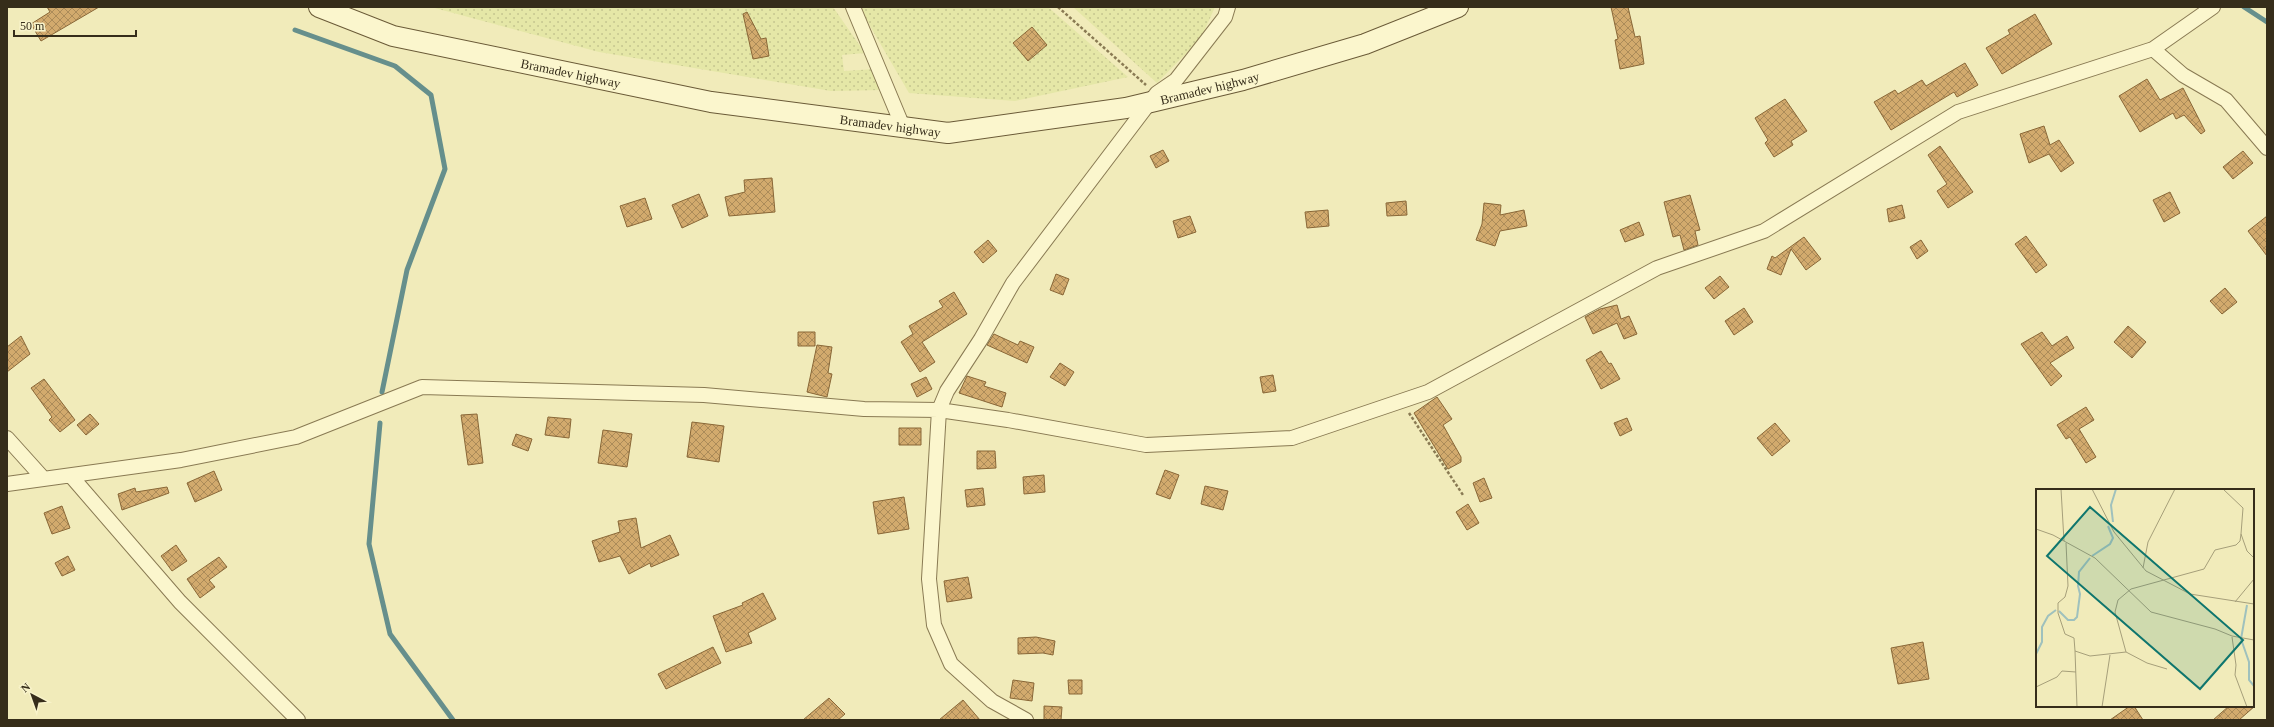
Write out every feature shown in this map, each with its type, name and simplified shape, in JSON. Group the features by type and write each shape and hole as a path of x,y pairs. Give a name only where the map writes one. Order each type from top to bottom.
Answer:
{"street":[{"name":"Bramadev highway","path":"319,7 393,36 703,101 948,133 1126,108 1154,98 1243,80 1365,44 1458,7"},
{"path":"853,7 903,127"},
{"path":"1026,720 992,701 951,664 934,625 929,579 939,410 947,391 981,339 1013,284 1154,98 1176,80 1225,17 1228,7"},
{"path":"7,484 181,460 296,438 422,387 704,395 864,410 939,410 1008,420 1146,445 1292,438 1428,392 1657,268 1764,231 1958,112 2153,49 2212,7"},
{"path":"2153,49 2183,75 2226,100 2267,148"},
{"path":"7,438 42,478"},
{"path":"71,476 180,602 298,720"}],"path":[{"path":"1058,7 1154,98"},
{"path":"1401,401 1463,495"}],"green space":[{"path":"431,7 833,7 865,53 842,55 844,71 875,69 883,90 831,91 599,52"},
{"path":"859,7 1048,7 1128,77 1015,101 909,93"},
{"path":"1073,7 1215,7 1201,38 1157,83"}],"building":[{"path":"47,7 99,7 41,41 31,24 50,12"},
{"path":"1611,7 1628,7 1635,37 1640,36 1644,64 1620,69 1615,40 1618,39"},
{"path":"747,12 761,39 766,38 769,56 753,59 743,14"},
{"path":"2035,14 2052,44 2002,74 1986,48 2010,34 2008,30"},
{"path":"1032,27 1047,45 1028,61 1013,43"},
{"path":"1965,63 1978,85 1957,97 1954,92 1891,130 1874,102 1895,90 1898,94 1922,80 1926,86"},
{"path":"2147,79 2160,100 2183,88 2205,131 2201,134 2184,115 2176,119 2173,113 2140,132 2119,96"},
{"path":"1785,99 1807,131 1791,141 1793,145 1774,157 1765,143 1768,140 1755,118"},
{"path":"2044,126 2050,145 2059,140 2074,163 2061,172 2049,154 2029,163 2020,134"},
{"path":"1940,146 1973,192 1948,208 1937,191 1947,184 1928,155"},
{"path":"1163,150 1169,161 1156,168 1150,156"},
{"path":"2243,151 2253,163 2233,179 2223,167"},
{"path":"772,178 775,212 729,216 725,197 745,192 744,180"},
{"path":"2170,192 2180,213 2164,222 2153,200"},
{"path":"699,194 708,216 682,228 672,205"},
{"path":"1690,195 1700,230 1695,231 1698,245 1684,250 1680,235 1673,237 1664,202"},
{"path":"645,198 652,219 627,227 620,206"},
{"path":"1406,201 1407,215 1387,216 1386,203"},
{"path":"1484,203 1501,205 1500,215 1524,210 1527,226 1500,231 1495,246 1476,240 1482,224"},
{"path":"1902,205 1905,218 1889,222 1887,209"},
{"path":"1328,210 1329,226 1307,228 1305,212"},
{"path":"1190,216 1196,232 1178,238 1173,221"},
{"path":"2267,216 2267,256 2248,231"},
{"path":"1639,222 1644,235 1625,242 1620,230"},
{"path":"2026,236 2047,265 2036,273 2015,244"},
{"path":"1804,237 1821,259 1806,270 1791,249 1781,275 1767,269 1772,256 1775,258"},
{"path":"988,240 997,251 983,263 974,252"},
{"path":"1921,240 1928,251 1917,259 1910,247"},
{"path":"1056,274 1069,279 1063,295 1050,290"},
{"path":"1720,276 1729,287 1714,299 1705,288"},
{"path":"2225,288 2237,302 2222,314 2210,301"},
{"path":"954,292 967,314 922,342 935,362 920,372 901,342 913,334 909,326 943,307 939,301"},
{"path":"1617,305 1621,319 1629,316 1637,334 1624,339 1617,323 1593,334 1585,317 1600,309"},
{"path":"1744,308 1753,322 1734,335 1725,321"},
{"path":"2128,326 2146,342 2132,358 2114,342"},
{"path":"798,332 815,332 815,346 798,346"},
{"path":"2042,332 2052,346 2067,336 2074,348 2050,363 2062,376 2051,386 2021,344"},
{"path":"994,334 1018,345 1020,341 1034,347 1027,363 987,345"},
{"path":"21,336 30,354 7,372 7,347"},
{"path":"817,345 832,347 828,373 832,374 827,397 807,392"},
{"path":"1601,351 1609,364 1611,363 1620,379 1601,389 1586,360"},
{"path":"1060,363 1074,372 1065,386 1050,377"},
{"path":"1273,375 1276,391 1263,393 1260,377"},
{"path":"967,376 986,382 984,386 1006,393 1002,407 959,393"},
{"path":"926,377 932,389 917,397 911,384"},
{"path":"44,379 75,420 60,432 49,420 52,417 31,388"},
{"path":"1437,397 1452,419 1443,425 1461,457 1461,462 1448,469 1414,413"},
{"path":"2086,407 2094,420 2079,429 2096,457 2086,463 2070,437 2066,439 2057,425"},
{"path":"90,414 99,424 86,435 77,425"},
{"path":"477,414 483,463 468,465 461,415"},
{"path":"548,417 571,419 569,438 545,435"},
{"path":"1627,418 1632,430 1620,436 1614,423"},
{"path":"692,422 724,426 719,462 687,457"},
{"path":"1775,423 1790,441 1772,456 1757,438"},
{"path":"899,428 921,428 921,445 899,445"},
{"path":"603,430 632,434 627,467 598,463"},
{"path":"516,434 532,439 528,451 512,445"},
{"path":"977,451 995,451 996,468 977,469"},
{"path":"1165,470 1179,475 1170,499 1156,494"},
{"path":"214,471 222,490 195,502 187,483"},
{"path":"1044,475 1045,492 1024,494 1023,477"},
{"path":"1484,478 1492,498 1480,502 1473,483"},
{"path":"1205,486 1228,491 1223,510 1201,504"},
{"path":"167,487 169,493 122,510 118,494 135,488 136,492"},
{"path":"983,488 985,505 967,507 965,490"},
{"path":"904,497 909,529 878,534 873,502"},
{"path":"1468,504 1479,523 1467,530 1456,512"},
{"path":"62,506 70,528 52,534 44,513"},
{"path":"636,518 641,548 670,535 679,555 651,567 650,563 629,574 620,556 599,562 592,541 620,532 618,521"},
{"path":"176,545 187,561 172,571 161,556"},
{"path":"68,556 75,570 62,576 55,563"},
{"path":"219,557 227,567 209,580 215,587 200,598 187,579"},
{"path":"968,577 972,598 947,602 944,581"},
{"path":"763,593 776,619 748,633 752,643 726,652 713,616 743,605 742,603"},
{"path":"1036,637 1055,641 1053,655 1043,653 1018,654 1018,638"},
{"path":"1923,642 1929,679 1898,684 1891,648"},
{"path":"713,647 721,663 666,689 658,674"},
{"path":"1013,680 1034,683 1032,701 1010,698"},
{"path":"1068,680 1082,680 1082,694 1069,694"},
{"path":"829,698 845,714 838,720 803,720"},
{"path":"963,700 980,720 939,720"},
{"path":"1044,706 1062,707 1061,720 1044,720"},
{"path":"2129,707 2135,707 2143,720 2110,720"},
{"path":"2228,707 2254,707 2239,720 2213,720"}],"waterway":[{"path":"2244,7 2267,22"},
{"path":"295,30 395,66 431,95 445,169 407,270 382,392"},
{"path":"380,423 369,544 390,634 453,720"}]}
